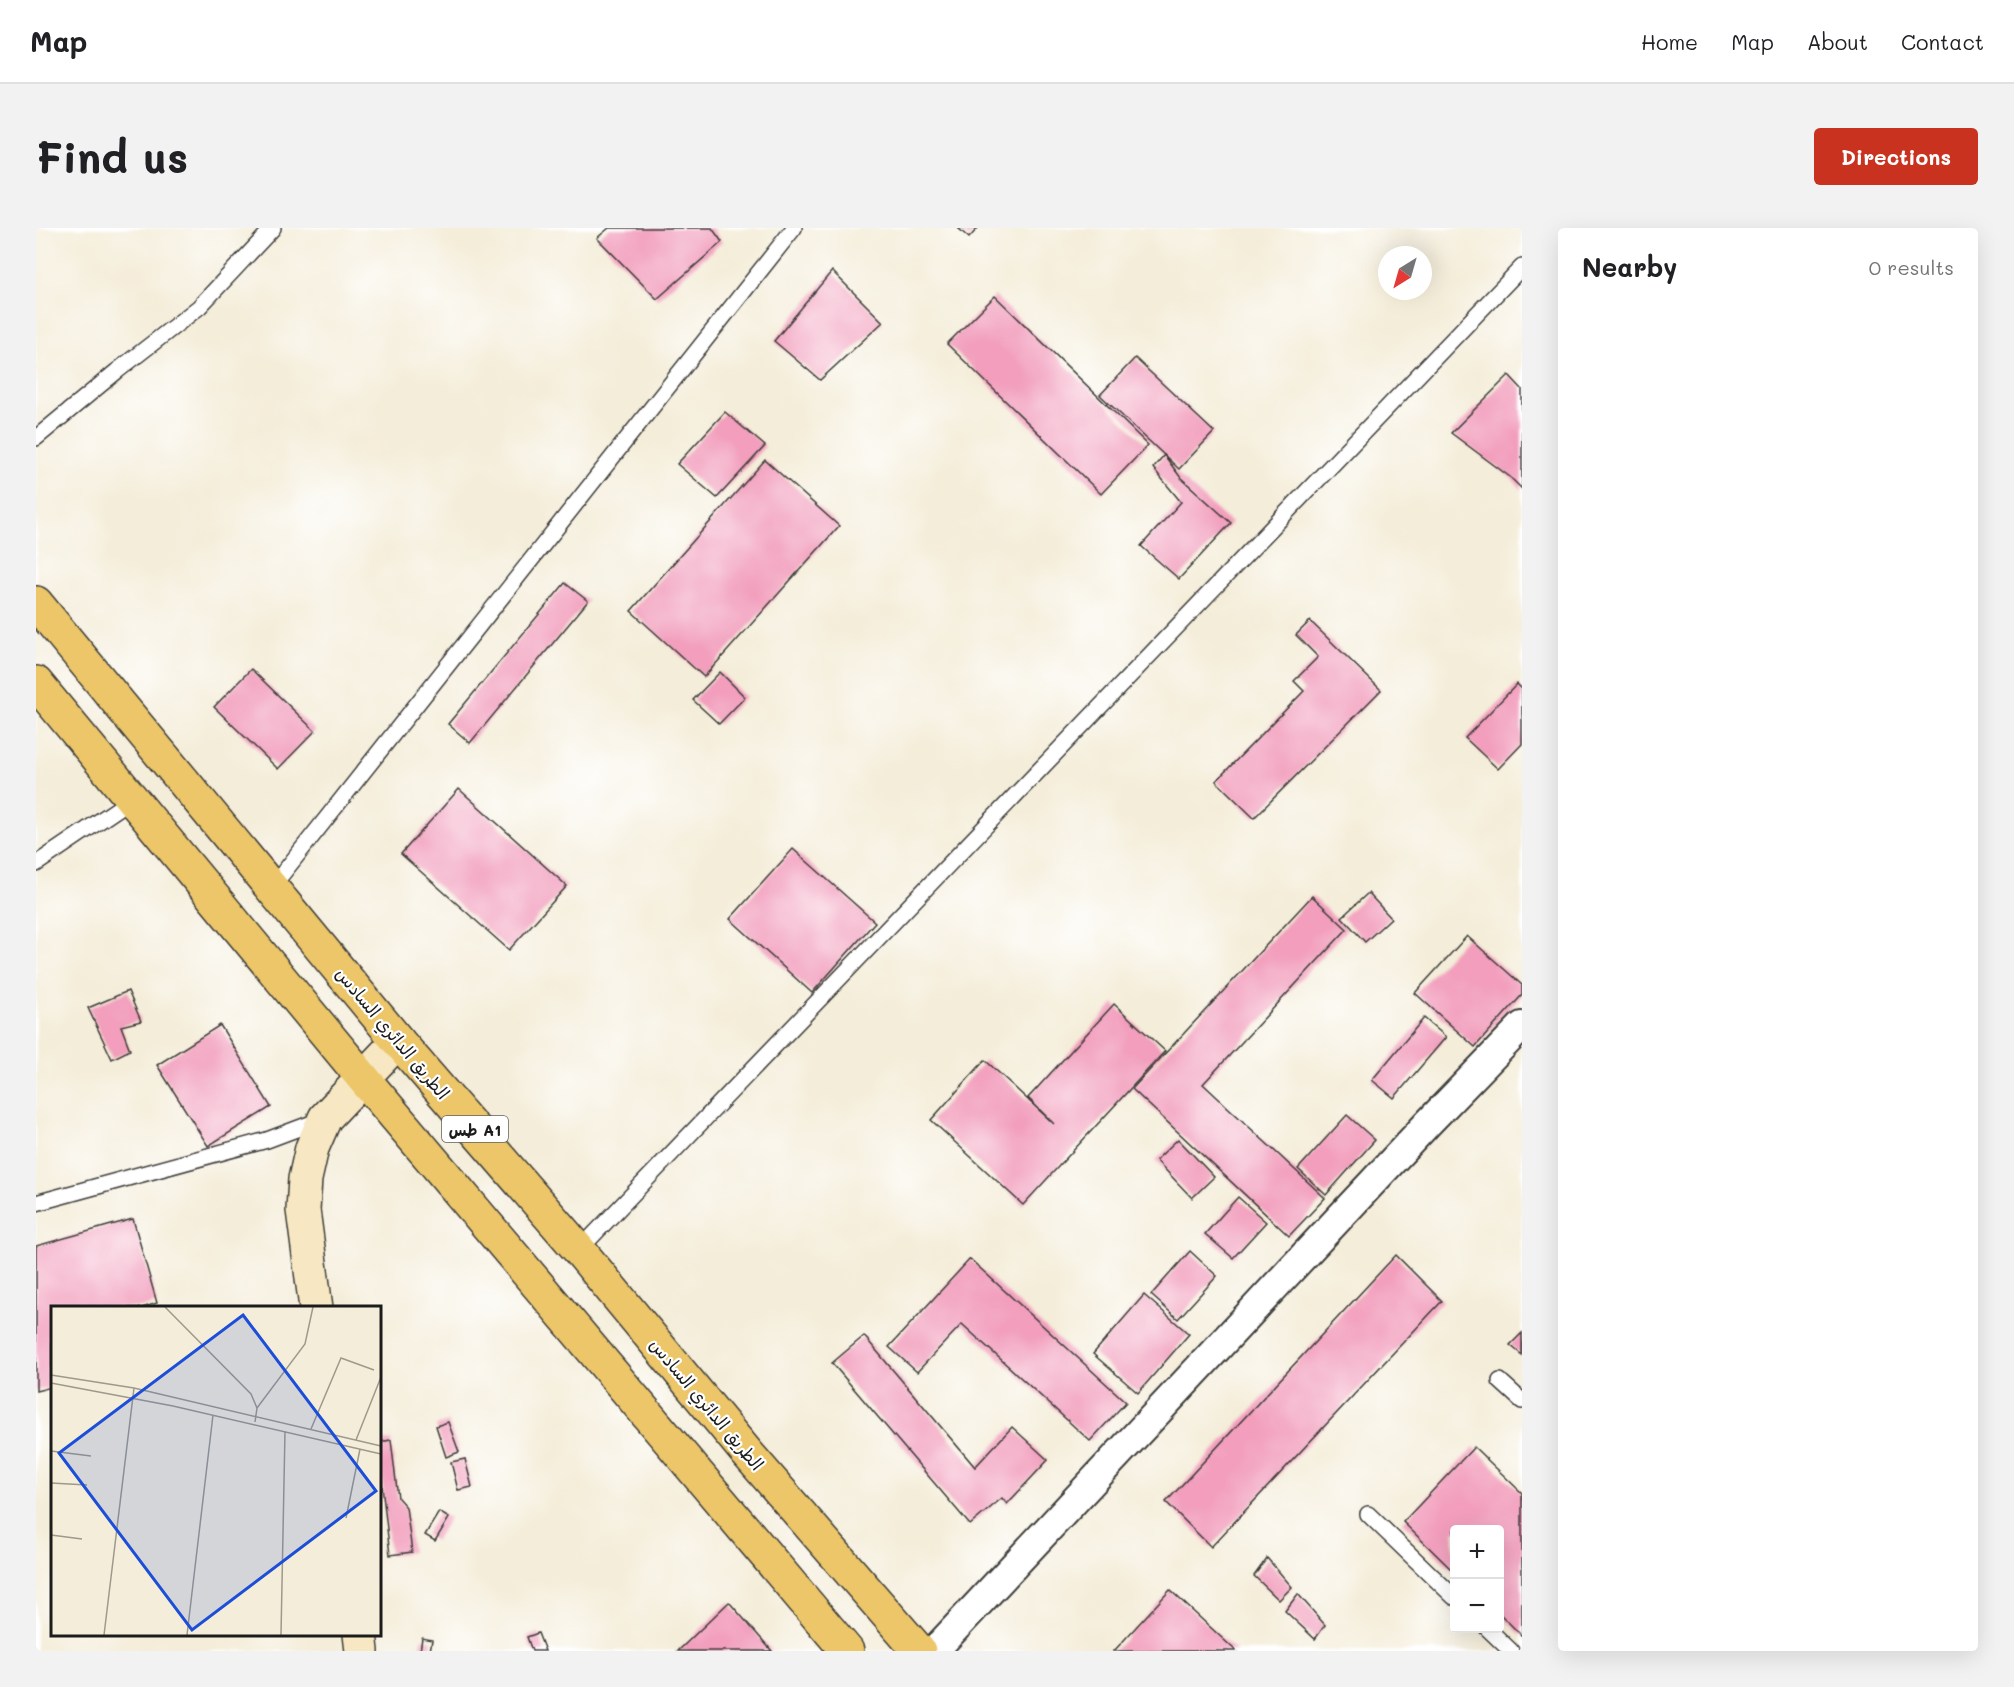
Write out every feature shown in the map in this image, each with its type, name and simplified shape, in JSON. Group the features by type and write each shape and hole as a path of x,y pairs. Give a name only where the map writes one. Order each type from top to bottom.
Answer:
{"highway":[{"name":"الطريق الدائري السادس","path":"36,603 398,1041 579,1251 747,1453 919,1651"},
{"name":"طس A1","path":"36,683 363,1078 847,1651"}],"main road":[{"path":"316,1306 303,1210 312,1148 326,1118 398,1041"},
{"path":"360,1636 362,1651"}],"street":[{"path":"934,1651 1429,1122 1522,1026"}],"lane":[{"path":"36,438 199,307 273,228"},
{"path":"272,887 794,228"},
{"path":"579,1251 1522,267"},
{"path":"36,864 132,800"},
{"path":"36,1203 267,1140 326,1118"},
{"path":"1500,1381 1522,1401"},
{"path":"1368,1514 1450,1592"},
{"path":"1491,1633 1511,1651"}],"building":[{"path":"609,228 712,228 722,242 657,299 597,238"},
{"path":"958,228 978,228 969,238"},
{"path":"832,271 883,322 820,380 774,341"},
{"path":"995,296 1148,445 1101,494 947,344"},
{"path":"1135,358 1214,432 1179,469 1100,395"},
{"path":"1509,375 1522,389 1522,489 1510,477 1451,433"},
{"path":"725,412 765,446 717,498 677,464"},
{"path":"1164,455 1181,478 1231,523 1179,579 1141,546 1181,502 1153,468"},
{"path":"765,460 839,526 704,677 631,611"},
{"path":"565,583 588,601 470,743 448,724"},
{"path":"1310,621 1381,690 1254,818 1216,781 1304,691 1294,681 1318,657 1296,635"},
{"path":"251,669 315,731 278,769 214,707"},
{"path":"720,672 745,697 719,724 693,700"},
{"path":"1517,684 1522,689 1522,744 1498,769 1465,738"},
{"path":"459,789 567,886 509,950 401,854"},
{"path":"793,849 875,922 812,993 730,919"},
{"path":"1368,893 1391,918 1365,942 1342,917"},
{"path":"1312,896 1347,929 1203,1084 1325,1198 1289,1236 1132,1089"},
{"path":"1467,936 1522,985 1522,995 1475,1047 1415,993"},
{"path":"128,991 141,1021 121,1026 130,1050 112,1059 88,1008"},
{"path":"1114,1004 1165,1051 1023,1205 931,1120 985,1060 1054,1124 1028,1098"},
{"path":"1424,1018 1446,1037 1394,1098 1372,1080"},
{"path":"220,1025 271,1107 208,1146 157,1065"},
{"path":"1347,1115 1375,1140 1326,1195 1298,1169"},
{"path":"1178,1139 1214,1177 1192,1198 1156,1160"},
{"path":"1238,1197 1266,1222 1233,1258 1205,1234"},
{"path":"133,1219 157,1303 148,1306 51,1306 51,1387 36,1391 36,1246"},
{"path":"1190,1251 1217,1276 1178,1319 1151,1295"},
{"path":"1396,1255 1442,1301 1211,1547 1166,1502"},
{"path":"970,1259 1126,1402 1090,1441 962,1324 917,1372 889,1347"},
{"path":"1144,1295 1189,1334 1138,1393 1093,1354"},
{"path":"1522,1333 1522,1355 1510,1345"},
{"path":"864,1336 975,1467 1012,1427 1048,1460 1007,1504 1002,1498 970,1525 832,1363"},
{"path":"448,1422 459,1452 446,1457 436,1426"},
{"path":"391,1440 398,1498 406,1507 412,1552 390,1555 381,1477 381,1442"},
{"path":"1474,1447 1522,1493 1522,1636 1504,1618 1504,1525 1450,1525 1450,1568 1403,1522"},
{"path":"465,1459 472,1487 458,1490 451,1462"},
{"path":"439,1512 449,1518 435,1541 425,1535"},
{"path":"1267,1558 1292,1587 1279,1600 1254,1576"},
{"path":"1170,1590 1236,1651 1114,1651"},
{"path":"1298,1594 1325,1625 1315,1639 1285,1611"},
{"path":"729,1602 772,1651 678,1651"},
{"path":"538,1633 545,1651 532,1651 527,1637"},
{"path":"422,1638 432,1640 430,1651 420,1651"}]}
